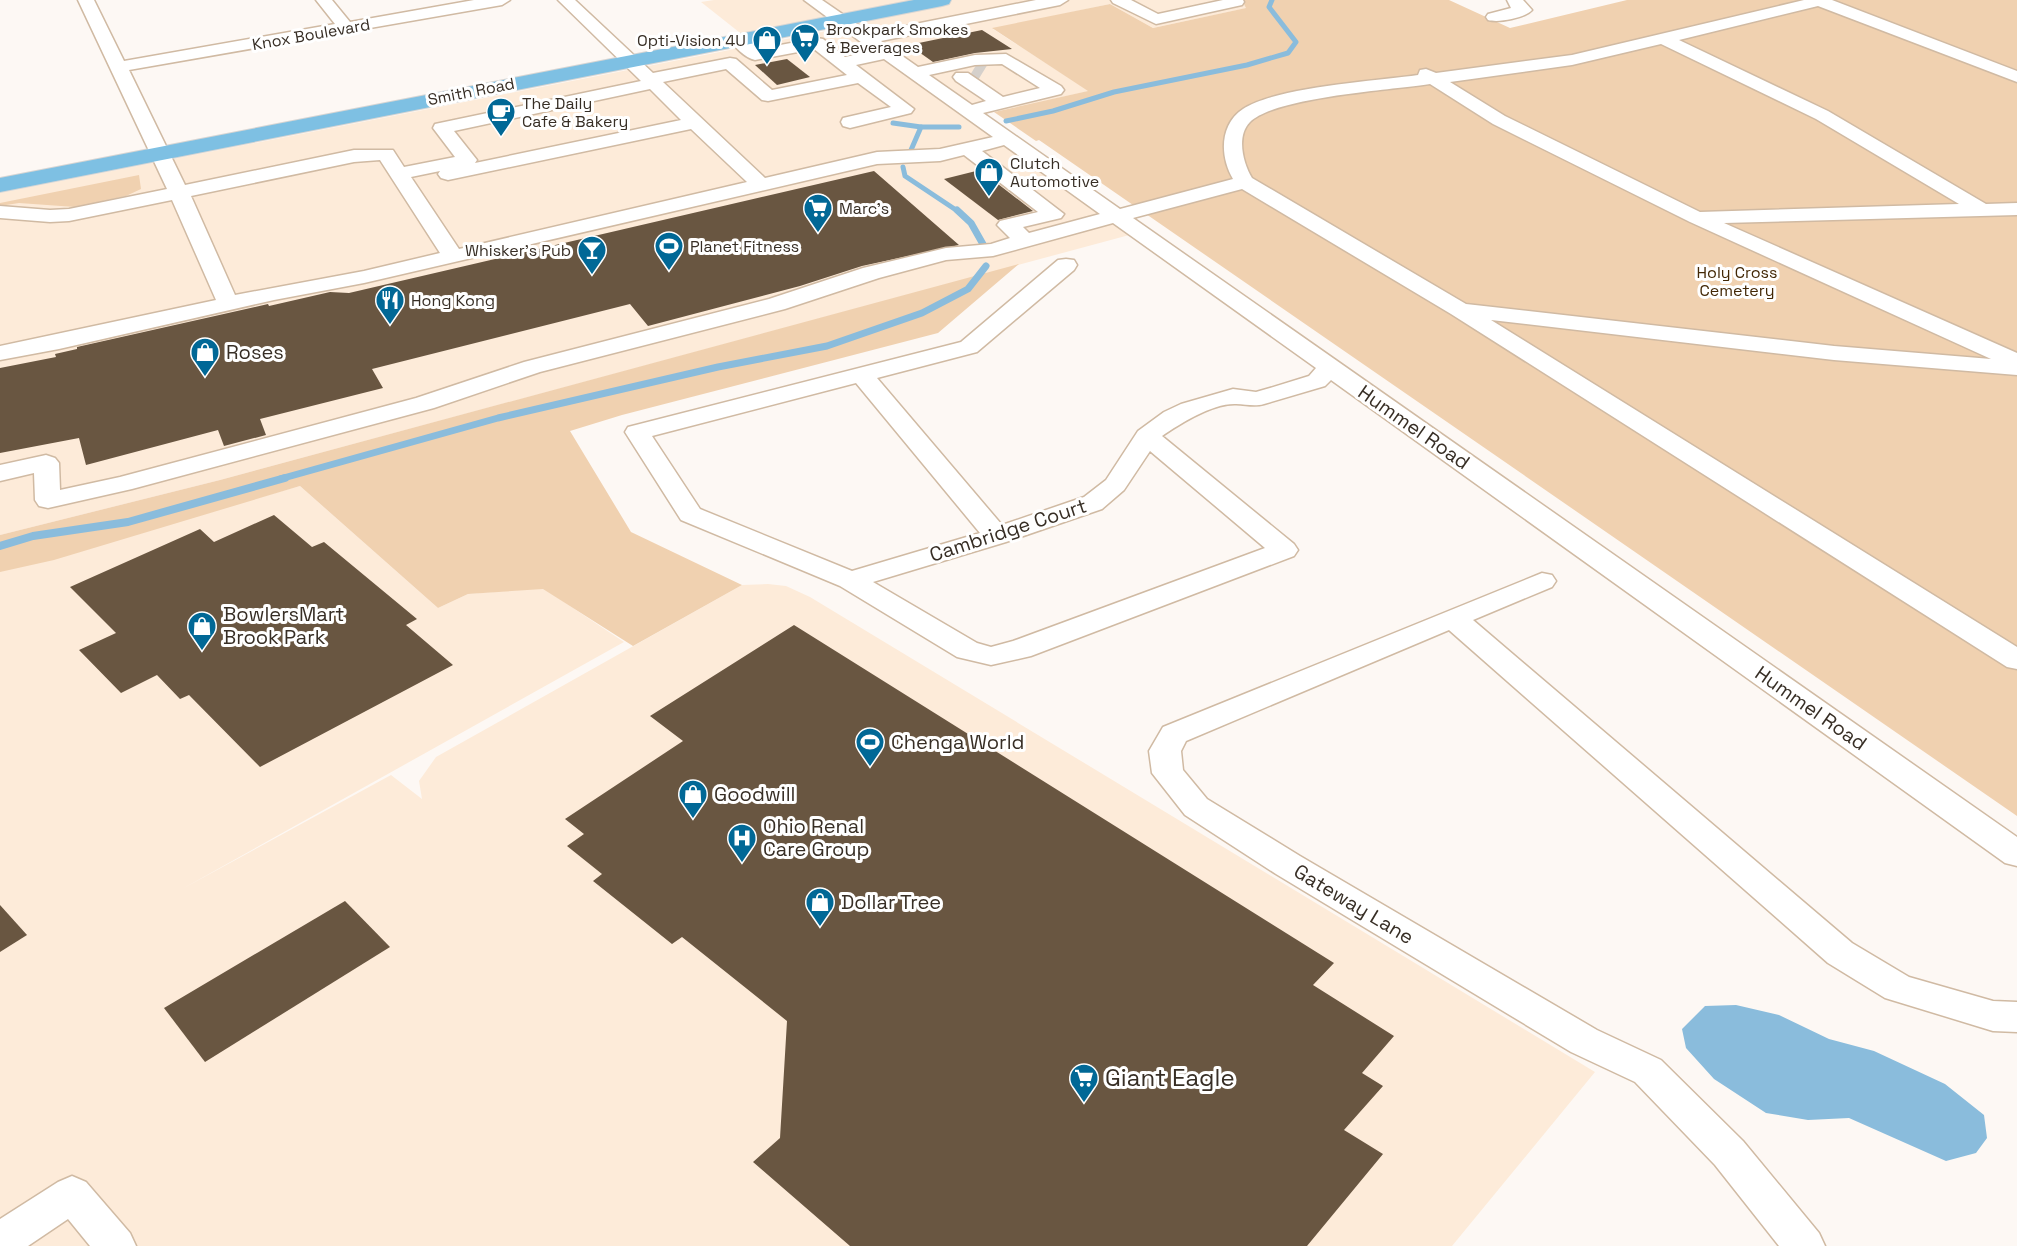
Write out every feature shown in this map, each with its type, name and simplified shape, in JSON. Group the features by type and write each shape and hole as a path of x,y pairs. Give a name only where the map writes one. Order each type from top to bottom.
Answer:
{"main road":[{"name":"Smith Road","path":"0,185 927,2"}],"street":[{"path":"86,0 179,192 228,303"},
{"path":"324,0 346,28"},
{"name":"Knox Boulevard","path":"120,67 502,0"},
{"path":"566,0 761,185"},
{"name":"Hummel Road","path":"812,0 2017,854"},
{"path":"842,63 877,46 957,20 982,17 1060,0"},
{"path":"1123,1 1147,0"},
{"path":"1123,1 1150,18 1163,19 1236,2 1232,0"},
{"path":"1494,17 1524,9 1517,6 1515,0"},
{"path":"2017,77 1821,1 1572,60 1312,95 1270,105 1247,114 1236,128 1231,145 1238,172 1245,182 1459,309 2017,660"},
{"path":"927,2 957,20"},
{"path":"737,39 755,54 817,43 905,110 850,122"},
{"path":"1664,39 1822,115 1982,210"},
{"path":"914,73 965,69 1006,59 1055,90 1012,95 968,111"},
{"path":"402,178 467,160 442,128 730,63 768,96 861,77"},
{"path":"1416,64 1432,79 1499,120 1697,218 2017,362"},
{"path":"965,69 1012,95"},
{"path":"965,69 1012,95"},
{"path":"402,178 696,122"},
{"path":"0,353 59,342 228,303 364,277 877,158 933,156 1007,139"},
{"path":"967,148 1054,214 1007,225 1025,240"},
{"path":"0,212 50,216 69,215 365,154 386,154 453,256"},
{"path":"0,473 46,463 48,500 123,484 425,403 532,367 777,304 871,273 946,254 993,250 1245,182"},
{"path":"1697,218 2017,209"},
{"path":"1066,265 969,347 637,432 690,514 850,580 967,650 991,656 1021,649 1284,550 1146,436"},
{"path":"1459,309 1834,353 2017,368"},
{"name":"Cambridge Court","path":"850,580 1071,512 1105,495 1122,474 1146,436 1182,413 1233,396 1256,399 1317,381 1330,367"},
{"path":"862,375 997,536"},
{"name":"Gateway Lane","path":"1542,581 1174,734 1165,751 1167,773 1196,807 1288,865 1584,1041 1648,1071 1729,1153 1804,1246"},
{"path":"1453,618 1840,953 1898,988 1993,1016 2017,1017"},
{"path":"0,1242 72,1194 115,1246"}],"shaded area":[{"path":"714,0 1242,0 1247,8 1153,28 1110,4 993,29 1089,91 981,115 842,17 744,36 701,2"},
{"path":"832,30 845,32 1133,234 220,480 0,535 0,193"},
{"path":"300,486 438,608 468,594 543,588 624,642 182,889 391,775 422,799 419,781 436,757 742,585 786,586 810,597 1595,1072 1452,1246 0,1246 0,570"}],"green space":[{"name":"Holy Cross Cemetery","path":"1242,0 1449,0 1510,28 1627,0 2017,0 2017,816 1039,140 1036,141 994,112 1088,91 992,28 1110,4 1153,28 1246,8"},
{"path":"139,175 141,189 126,196 75,207 19,203 0,206 0,203"},
{"path":"1019,264 938,333 622,415 570,431 631,532 742,585 633,646 543,589 468,594 438,608 300,486 54,560 0,572 0,535 220,480"}],"water":[{"path":"1736,1005 1779,1015 1829,1039 1874,1051 1945,1084 1984,1115 1987,1138 1976,1153 1946,1161 1849,1118 1808,1120 1766,1113 1714,1079 1686,1048 1682,1029 1705,1006"}],"building":[{"path":"982,30 1012,49 975,53 933,62 909,45"},
{"path":"787,59 810,77 777,85 755,65"},
{"path":"980,170 1033,211 998,220 944,179"},
{"path":"874,171 959,245 862,266 800,286 648,326 630,304 372,369 383,388 260,419 266,435 224,446 218,430 86,465 79,438 0,453 0,368 56,357 55,354 77,349 77,347 268,304 269,306 330,292 349,293"},
{"path":"274,515 312,547 324,542 417,619 406,625 453,665 260,767 189,695 180,699 157,675 121,693 79,650 116,633 70,587 200,529 214,542"},
{"path":"794,625 1334,963 1313,985 1394,1036 1362,1073 1383,1086 1344,1130 1383,1154 1307,1246 850,1246 753,1162 780,1138 787,1021 682,937 672,944 593,881 602,874 567,846 584,834 565,819 683,741 650,716"},
{"path":"345,901 390,947 205,1062 164,1008"},
{"path":"0,905 27,935 0,952"}],"waterway":[{"path":"1006,121 1053,111 1114,92 1247,65 1288,53 1296,42 1269,7 1272,0"},
{"path":"893,123 921,127"},
{"path":"911,150 921,127"},
{"path":"921,127 959,127"},
{"path":"903,167 905,176 959,212"},
{"path":"957,210 971,223 984,246"},
{"path":"280,479 498,418 718,367 827,346 922,313 968,289 986,266"},
{"path":"0,546 33,536 128,522 285,478"}],"tunnel":[{"path":"975,67 983,72"}],"place":[{"name":"Brookpark Smokes & Beverages","path":"805,64"},
{"name":"Opti-Vision 4U","path":"767,66"},
{"name":"The Daily Cafe & Bakery","path":"501,138"},
{"name":"Clutch Automotive","path":"989,198"},
{"name":"Marc's","path":"818,234"},
{"name":"Planet Fitness","path":"669,272"},
{"name":"Whisker's Pub","path":"592,276"},
{"name":"Hong Kong","path":"390,326"},
{"name":"Roses","path":"205,378"},
{"name":"BowlersMart Brook Park","path":"202,652"},
{"name":"Chenga World","path":"870,768"},
{"name":"Goodwill","path":"693,820"},
{"name":"Ohio Renal Care Group","path":"742,864"},
{"name":"Dollar Tree","path":"820,928"},
{"name":"Giant Eagle","path":"1084,1104"}]}
